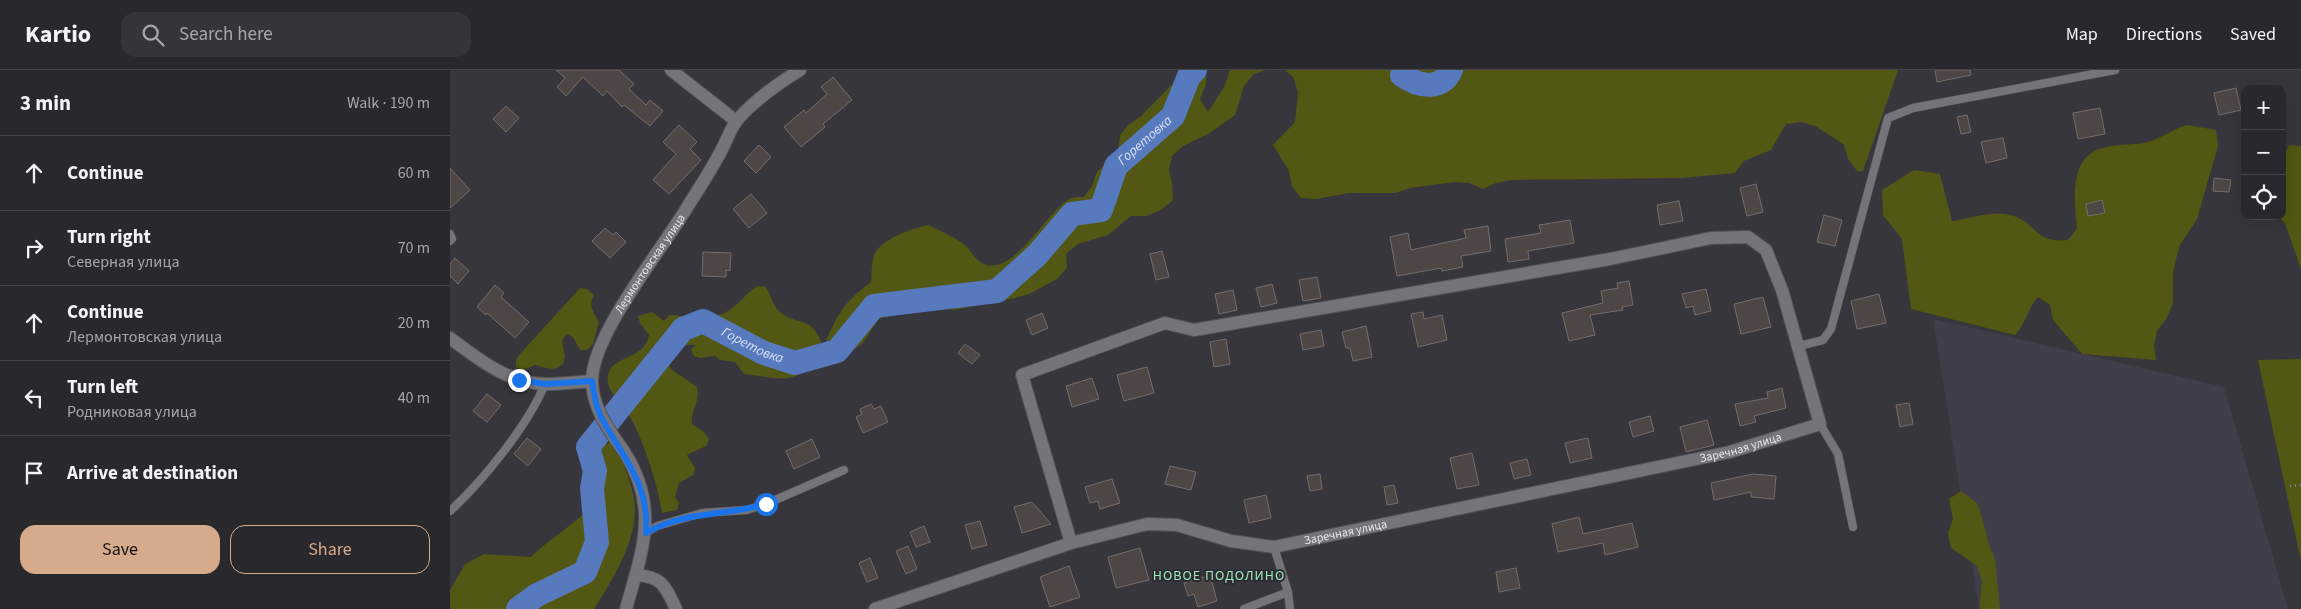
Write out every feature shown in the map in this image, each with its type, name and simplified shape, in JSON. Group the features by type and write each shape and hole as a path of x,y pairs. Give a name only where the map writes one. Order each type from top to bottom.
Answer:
{"street":[{"path":"671,70 736,121"},
{"name":"Лермонтовская улица","path":"626,609 646,533 647,520 640,486 626,456 600,414 595,401 592,381 598,355 614,320 631,291 674,230 722,149 736,121 757,100 800,70"},
{"path":"1071,543 1022,375 1165,323 1194,330 1601,261 1711,238 1748,238 1766,250 1782,290 1820,424"},
{"path":"450,338 498,371 519,380 545,384 592,381"},
{"name":"Заречная улица","path":"875,609 1071,543 1147,524 1177,525 1231,541 1274,547 1730,452 1820,424"},
{"path":"636,575 657,578 666,587 676,609"}],"lane":[{"path":"1799,346 1823,340 1832,329 1888,118 1913,108 2115,70"},
{"path":"450,234 452,239 450,241"},
{"path":"450,511 466,496 515,435 536,406 545,384"},
{"path":"1820,424 1838,454 1853,527"},
{"path":"646,533 657,526 702,513 747,510 766,504 844,470"},
{"path":"1274,547 1288,592 1290,609"},
{"path":"1244,609 1288,592"}],"path":[{"path":"2290,486 2301,485"}],"shaded area":[{"path":"1933,319 2224,387 2288,609 1979,609"}],"green space":[{"path":"1186,70 1206,70 1206,84 1200,99 1208,112 1224,87 1230,70 1266,70 1254,74 1244,86 1235,115 1210,133 1183,146 1172,156 1169,170 1173,200 1161,210 1146,216 1131,216 1108,235 1078,244 1066,254 1067,268 1057,279 1029,294 954,310 924,306 894,312 879,319 862,344 850,352 834,354 826,340 844,307 871,282 875,253 884,243 906,231 928,225 962,243 977,259 987,265 998,265 1009,260 1020,251 1060,206 1070,198 1084,197 1092,186 1097,172 1118,152 1120,135 1128,125 1141,116"},
{"path":"1285,70 1898,70 1863,171 1857,171 1848,159 1844,145 1817,127 1802,122 1786,124 1771,150 1744,161 1735,173 1682,178 1513,180 1496,183 1483,189 1469,183 1454,182 1410,188 1396,193 1349,193 1316,199 1301,198 1292,186 1289,171 1273,145 1295,122 1298,92 1293,77"},
{"path":"2187,125 2216,130 2218,146 2197,219 2180,245 2173,274 2173,304 2166,319 2157,331 2154,346 2156,360 2082,354 2053,320 2050,305 2038,297 2015,335 1911,309 1902,239 1883,215 1882,190 1914,170 1940,174 1952,221 1975,216 2007,214 2022,220 2048,239 2068,240 2077,228 2075,205 2076,181 2084,160 2091,153 2107,147 2150,142"},
{"path":"2289,145 2301,146 2301,269 2285,223 2282,220 2286,220 2286,152"},
{"path":"758,286 766,287 780,312 812,327 821,341 805,370 789,378 780,379 744,374 735,362 720,360 715,356 700,358 694,356 691,349 696,345 682,346 672,353 668,361 671,369 697,387 698,396 692,415 692,424 704,432 709,439 706,446 687,455 695,468 693,475 679,483 675,497 679,503 677,510 662,513 645,449 629,415 611,392 608,375 611,368 635,354 646,343 649,335 640,323 638,316 652,312 664,321 669,315 707,317 722,314"},
{"path":"580,288 587,289 594,295 591,305 599,322 593,344 587,350 580,350 573,337 566,334 562,341 565,356 563,364 550,369 535,365 522,371 516,367 516,360 520,354"},
{"path":"2301,359 2301,561 2258,360"},
{"path":"613,442 628,476 633,493 634,523 627,549 621,562 594,609 450,609 450,590 465,564 484,554 531,557 587,510 582,483 600,446"},
{"path":"1961,491 1977,503 1982,517 1989,545 1995,559 2000,609 1979,609 1982,581 1977,566 1951,548 1948,533 1953,519 1949,499"}],"building":[{"path":"556,70 619,70 634,84 629,89 646,105 650,100 663,111 650,126 624,105 622,107 607,91 603,96 583,77 566,96 557,87 565,78"},
{"path":"1935,70 1970,70 1971,75 1937,82"},
{"path":"833,77 852,100 823,124 825,127 801,147 784,127 804,110 806,113 827,94 821,87"},
{"path":"2236,88 2241,110 2219,115 2214,93"},
{"path":"506,106 519,118 506,132 493,119"},
{"path":"2100,108 2105,134 2078,139 2073,113"},
{"path":"1967,115 1971,132 1961,134 1957,117"},
{"path":"679,125 697,142 690,149 701,160 669,194 653,180 676,154 663,142"},
{"path":"2003,138 2007,158 1986,163 1981,142"},
{"path":"759,145 771,157 756,173 744,161"},
{"path":"450,168 470,190 450,208"},
{"path":"2214,178 2231,180 2229,192 2213,191"},
{"path":"1756,184 1763,212 1747,216 1740,188"},
{"path":"751,194 767,213 749,228 733,209"},
{"path":"2102,200 2105,213 2088,216 2086,204"},
{"path":"1679,201 1683,221 1660,225 1657,205"},
{"path":"1824,215 1842,220 1835,246 1817,242"},
{"path":"1570,220 1574,243 1528,251 1529,259 1508,262 1505,239 1541,233 1539,225"},
{"path":"1488,226 1491,251 1461,256 1463,267 1442,271 1441,268 1397,276 1390,237 1408,233 1411,250 1466,238 1464,230"},
{"path":"605,228 613,235 616,232 626,242 610,258 592,241"},
{"path":"1162,251 1169,277 1156,280 1150,254"},
{"path":"703,252 731,253 730,271 726,270 726,277 702,276"},
{"path":"455,258 469,271 458,284 450,276 450,264"},
{"path":"1317,277 1321,298 1303,301 1299,280"},
{"path":"1629,281 1633,305 1622,307 1623,310 1590,315 1595,335 1569,341 1562,313 1603,303 1601,291 1618,288 1617,283"},
{"path":"1272,284 1277,303 1261,307 1256,288"},
{"path":"495,285 504,293 501,297 529,322 515,338 487,313 486,315 477,307"},
{"path":"1706,289 1711,311 1695,315 1693,306 1686,308 1682,294"},
{"path":"1233,290 1237,310 1219,314 1215,294"},
{"path":"1879,294 1886,323 1857,329 1851,301"},
{"path":"1763,297 1771,327 1741,334 1734,304"},
{"path":"1423,312 1424,319 1442,315 1447,340 1418,347 1411,314"},
{"path":"1042,313 1048,328 1032,335 1026,320"},
{"path":"1366,326 1372,357 1353,361 1350,348 1346,348 1342,332"},
{"path":"1321,330 1324,346 1303,350 1300,334"},
{"path":"1226,339 1230,364 1214,367 1210,342"},
{"path":"965,344 980,355 972,364 958,353"},
{"path":"1147,367 1154,393 1124,401 1117,375"},
{"path":"1092,378 1099,399 1072,407 1066,386"},
{"path":"1782,388 1786,408 1754,416 1756,422 1740,426 1735,404 1768,398 1767,392"},
{"path":"487,394 501,405 487,422 473,411"},
{"path":"1909,403 1913,424 1900,427 1896,405"},
{"path":"871,404 874,409 881,406 888,422 863,433 856,417 862,414 860,409"},
{"path":"1650,416 1654,431 1633,437 1629,422"},
{"path":"1707,420 1714,445 1686,452 1680,427"},
{"path":"527,438 541,449 528,466 514,454"},
{"path":"1588,438 1592,458 1570,463 1565,443"},
{"path":"812,439 820,457 794,469 786,451"},
{"path":"1472,453 1479,485 1457,489 1450,458"},
{"path":"1527,459 1531,475 1514,479 1510,463"},
{"path":"1170,466 1196,472 1191,490 1165,484"},
{"path":"1320,474 1322,489 1310,491 1307,476"},
{"path":"1753,474 1776,476 1774,499 1751,497 1751,492 1714,500 1711,483"},
{"path":"1112,479 1120,503 1100,509 1098,501 1090,503 1085,487"},
{"path":"1394,485 1398,503 1387,505 1384,487"},
{"path":"1266,495 1271,518 1249,523 1244,500"},
{"path":"1032,502 1051,524 1022,533 1014,507"},
{"path":"1579,517 1583,534 1632,523 1638,547 1605,555 1603,543 1558,552 1552,524"},
{"path":"980,521 987,545 972,549 965,525"},
{"path":"924,526 930,542 916,547 910,532"},
{"path":"908,546 917,569 906,574 896,551"},
{"path":"1140,548 1149,580 1116,588 1108,557"},
{"path":"870,558 878,578 867,582 859,563"},
{"path":"1069,566 1080,597 1050,607 1040,577"},
{"path":"1516,568 1520,588 1499,592 1496,572"},
{"path":"1210,575 1217,601 1198,607 1194,594 1188,596 1184,583"}],"waterway":[{"name":"Горетовка","path":"518,609 537,595 585,572 597,542 592,488 595,471 588,447 683,329 703,321 764,353 795,363 837,351 874,306 997,291 1037,255 1072,214 1101,210 1116,166 1173,116 1189,76 1195,70"},
{"name":"Горетовка","path":"1403,70 1402,75 1408,79 1429,85 1441,82 1451,70"}],"district":[{"name":"НОВОЕ ПОДОЛИНО","path":"1219,576"}],"route":[{"path":"519,380 545,384 592,381 595,401 600,414 626,456 640,486 647,520 646,533 657,526 702,513 747,510 766,504"}]}
